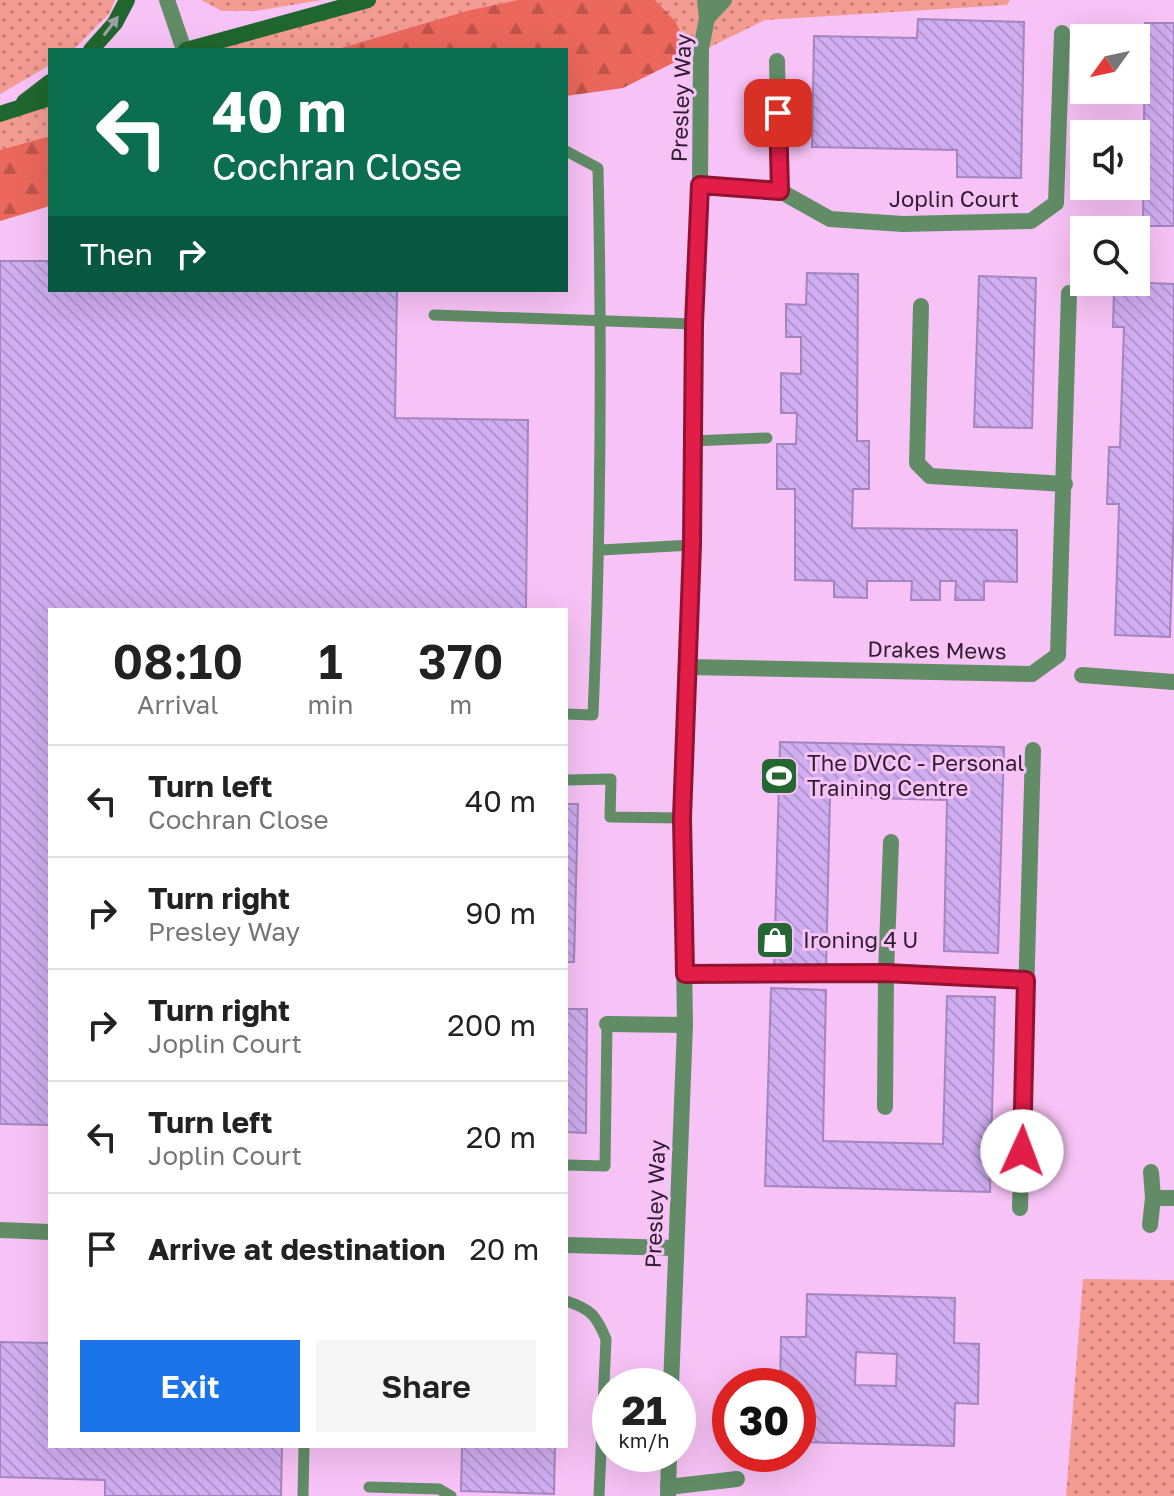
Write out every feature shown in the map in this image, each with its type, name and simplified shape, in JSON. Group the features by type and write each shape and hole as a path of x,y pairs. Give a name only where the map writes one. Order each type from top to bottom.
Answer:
{"street":[{"path":"93,48 115,23 127,0"},
{"path":"167,0 184,48"},
{"path":"192,48 368,0"},
{"name":"Presley Way","path":"672,1368 685,1025 682,818 692,545 701,49 707,18 705,0"},
{"name":"Presley Way","path":"707,18 724,0"},
{"name":"Joplin Court","path":"700,185 780,191 830,219 903,224 1031,221 1056,203 1062,33"},
{"path":"777,61 780,191"},
{"path":"7,112 48,83"},
{"path":"7,112 48,99"},
{"name":"Drakes Mews","path":"687,667 1032,674 1058,655 1069,293"},
{"path":"921,306 917,463 930,476 1065,484"},
{"path":"1082,675 1174,682"},
{"path":"1020,1208 1033,750"},
{"path":"885,1107 891,842"},
{"path":"685,974 886,973 1026,980"},
{"path":"607,1024 685,1025"},
{"path":"1150,1225 1153,1198 1151,1172"},
{"path":"1153,1198 1174,1198"},
{"path":"0,1230 48,1232"},
{"path":"568,1245 675,1248"},
{"path":"668,1491 737,1479"}],"lane":[{"path":"568,152 598,168 602,320 601,550 593,715 568,714"},
{"path":"434,315 694,324"},
{"path":"692,441 767,438"},
{"path":"601,550 692,545"},
{"path":"568,780 611,779 610,817 682,818"},
{"path":"568,1165 605,1166 607,1024"},
{"path":"568,1302 586,1307 598,1321 606,1339 599,1496"},
{"path":"303,1496 304,1448"},
{"path":"369,1487 439,1489 451,1496"}],"shaded area":[{"path":"0,0 115,0 109,14 76,47 48,48 48,66 0,94"},
{"path":"201,0 322,0 255,11 222,11"},
{"path":"368,0 518,0 470,10 341,48 193,48"},
{"path":"655,0 1010,0 1007,5 765,20 710,47 688,48 675,21"},
{"path":"48,99 48,137 0,150 0,114"},
{"path":"1083,1279 1174,1280 1174,1496 1066,1496"}],"green space":[{"path":"518,0 655,0 675,21 688,47 701,49 623,88 568,96 568,48 341,48 470,10"},
{"path":"48,137 48,207 0,221 0,150"}],"building":[{"path":"918,19 1024,22 1021,178 957,177 957,150 812,147 814,36 917,38"},
{"path":"1174,23 1174,226 1150,226 1150,216 1143,216 1143,200 1150,200 1150,120 1144,120 1144,104 1150,104 1150,24 1145,24"},
{"path":"0,261 48,261 48,292 397,292 395,418 528,420 526,608 48,608 48,1125 0,1124"},
{"path":"807,273 858,274 857,441 869,441 869,489 853,489 852,528 1017,530 1017,582 984,581 984,600 955,600 956,581 940,581 940,600 911,600 912,581 867,581 867,598 834,597 834,581 795,580 795,489 777,489 777,444 796,444 797,413 781,413 781,373 801,374 801,337 786,337 786,304 806,305"},
{"path":"979,276 1036,278 1032,428 974,427"},
{"path":"1150,283 1174,284 1174,508 1170,637 1115,635 1119,504 1107,504 1109,447 1120,447 1124,327 1113,327 1114,296 1150,296"},
{"path":"780,742 1004,747 998,953 944,951 947,800 830,797 826,972 774,971"},
{"path":"568,804 578,804 574,962 568,962"},
{"path":"771,988 826,990 823,1141 943,1144 947,996 995,997 990,1192 765,1186"},
{"path":"568,1009 587,1009 586,1133 568,1132"},
{"path":"807,1294 955,1298 954,1343 979,1344 978,1404 955,1403 954,1446 816,1442 816,1368 780,1368 781,1337 806,1337","holes":["856,1352 897,1354 896,1386 855,1385"]},
{"path":"0,1342 48,1343 48,1448 282,1448 281,1496 105,1496 105,1480 0,1477"},
{"path":"462,1448 555,1448 554,1494 461,1491"}],"place":[{"name":"The DVCC - Personal Training Centre","path":"779,776"},
{"name":"Ironing 4 U","path":"775,940"}],"route":[{"path":"778,113 780,191 700,185 682,818 685,974 886,973 1026,980 1022,1151"}]}
